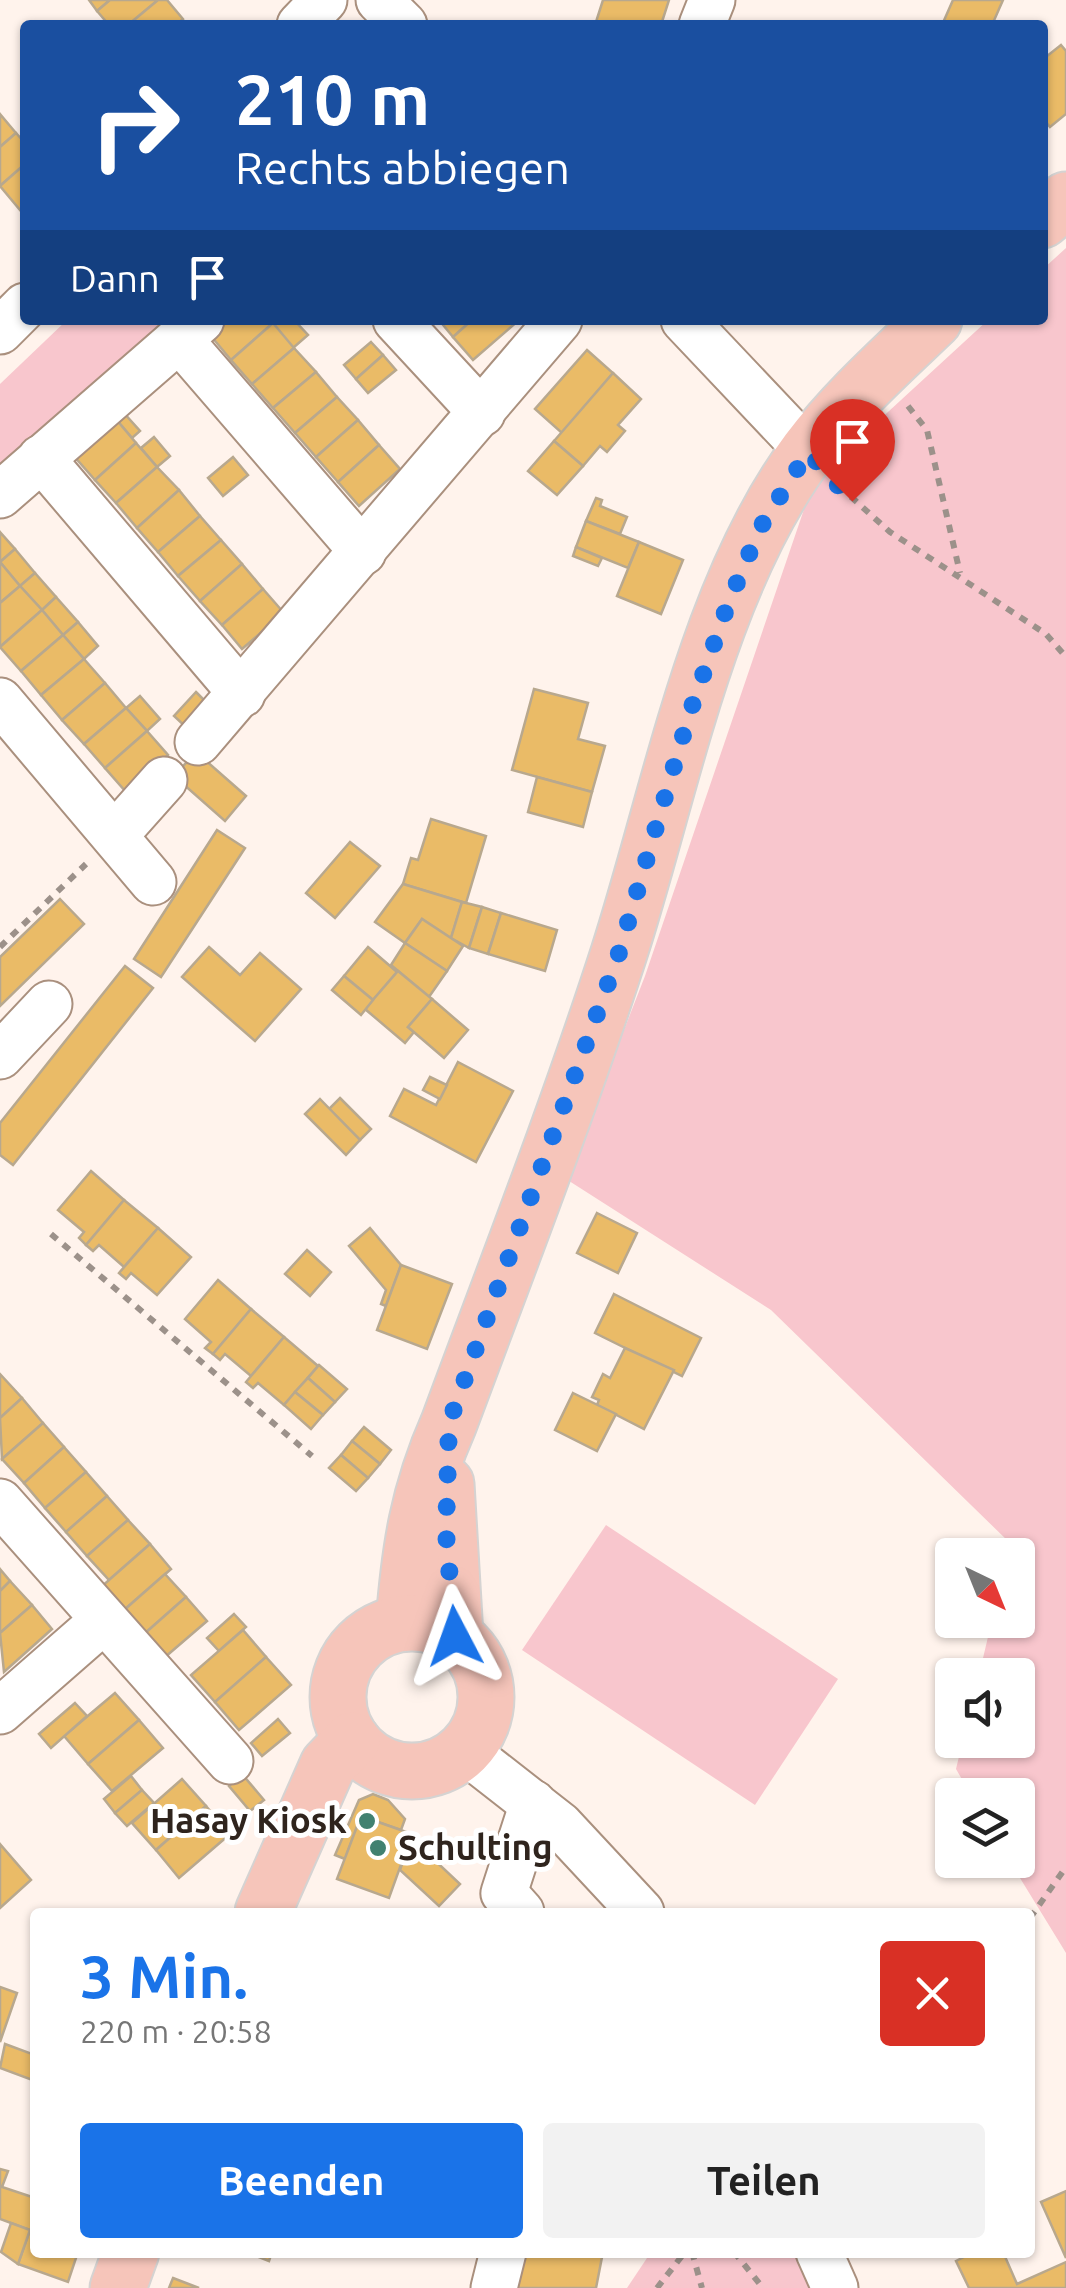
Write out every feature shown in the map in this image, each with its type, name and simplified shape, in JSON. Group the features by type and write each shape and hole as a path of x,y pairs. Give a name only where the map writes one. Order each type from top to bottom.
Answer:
{"main road":[{"path":"430,1630 446,1533 449,1423 619,953 690,712 728,604 760,528 808,452 929,325"},
{"path":"430,1630 473,1654 484,1678 486,1704 479,1728 464,1750 432,1768 396,1770 364,1753 352,1740 338,1698 350,1656 364,1640 430,1630"},
{"path":"266,1908 328,1765 352,1740"},
{"path":"118,2288 129,2258"}],"street":[{"path":"305,20 324,0"},
{"path":"379,0 399,20"},
{"path":"0,331 20,311"},
{"path":"401,325 482,413"},
{"path":"198,742 555,325"},
{"path":"689,325 808,452"},
{"path":"0,495 190,330 363,552"},
{"path":"41,458 242,694"},
{"path":"0,702 153,882"},
{"path":"115,835 164,780"},
{"path":"0,1056 48,1004"},
{"path":"0,1502 230,1761"},
{"path":"0,1711 104,1620"},
{"path":"464,1750 584,1847 637,1908"},
{"path":"517,1908 504,1893 533,1803"},
{"path":"494,2288 502,2258"},
{"path":"822,2258 835,2288"}],"path":[{"path":"881,371 927,430 960,574"},
{"path":"808,452 852,501 890,532 960,574 1046,634 1066,657"},
{"path":"0,946 115,835"},
{"path":"51,1234 312,1456"},
{"path":"1035,1911 1066,1868"},
{"path":"657,2288 683,2258"},
{"path":"690,2258 702,2288"},
{"path":"739,2258 763,2288"}],"shaded area":[{"path":"1066,248 1066,1953 1020,1878 1035,1878 1035,1778 961,1778 956,1769 959,1758 1035,1758 1035,1658 983,1658 988,1638 1035,1638 1035,1538 1005,1538 771,1310 566,1179 645,976 814,480 983,325 1048,325 1048,264"},
{"path":"62,325 174,325 0,478 0,384"},
{"path":"606,1525 838,1679 755,1805 522,1650"},
{"path":"647,2258 803,2258 825,2288 627,2288"}],"building":[{"path":"89,0 110,0 97,11"},
{"path":"110,0 158,0 134,20 105,20 97,11"},
{"path":"158,0 167,0 183,19 182,20 134,20"},
{"path":"603,0 669,0 663,20 597,20"},
{"path":"953,0 1003,0 994,20 944,20"},
{"path":"1061,45 1066,51 1066,114 1050,127 1048,124 1048,55"},
{"path":"0,114 16,133 0,147"},
{"path":"16,133 20,137 20,168 0,186 0,147"},
{"path":"20,168 20,210 0,186"},
{"path":"223,325 271,325 231,360 211,336"},
{"path":"271,325 294,348 252,384 231,360"},
{"path":"273,325 299,325 308,335 293,348"},
{"path":"443,325 466,325 453,337"},
{"path":"466,325 513,325 473,360 453,337"},
{"path":"371,342 383,355 356,379 344,365"},
{"path":"294,348 316,372 273,408 252,384"},
{"path":"587,350 613,373 562,433 535,409"},
{"path":"383,355 396,370 368,393 356,379"},
{"path":"316,372 337,397 295,433 273,408"},
{"path":"613,373 641,399 618,425 625,431 607,452 600,446 583,466 554,441"},
{"path":"337,397 358,420 316,457 295,433"},
{"path":"123,412 140,431 132,438 115,418"},
{"path":"115,418 136,443 95,480 73,455"},
{"path":"358,420 379,445 338,482 316,457"},
{"path":"154,437 170,456 157,467 141,448"},
{"path":"554,441 583,466 557,495 528,471"},
{"path":"136,443 157,467 116,503 95,480"},
{"path":"379,445 400,469 359,506 338,482"},
{"path":"233,457 248,475 223,496 208,478"},
{"path":"157,467 179,490 137,528 116,503"},
{"path":"179,490 200,516 158,552 137,528"},
{"path":"596,498 602,500 600,506 627,517 620,534 586,521"},
{"path":"200,516 221,540 178,576 158,552"},
{"path":"586,521 639,542 628,568 576,547"},
{"path":"0,532 15,549 0,562"},
{"path":"221,540 242,564 200,601 178,576"},
{"path":"639,542 683,560 661,614 617,596"},
{"path":"576,547 602,558 598,566 573,556"},
{"path":"15,549 35,573 20,586 0,562"},
{"path":"0,562 20,586 0,603"},
{"path":"242,564 263,589 222,625 200,601"},
{"path":"35,573 56,597 42,610 20,586"},
{"path":"20,586 42,610 0,647 0,603"},
{"path":"263,589 284,613 242,649 222,625"},
{"path":"56,597 78,622 63,635 42,610"},
{"path":"42,610 63,635 21,671 0,647"},
{"path":"78,622 98,646 84,659 63,635"},
{"path":"63,635 84,659 41,695 21,671"},
{"path":"84,659 105,683 62,720 41,695"},
{"path":"105,683 126,708 84,744 62,720"},
{"path":"534,689 588,703 578,739 605,746 592,792 512,770"},
{"path":"196,692 210,706 188,729 174,716"},
{"path":"140,696 160,719 147,731 126,708"},
{"path":"126,708 147,731 105,768 84,744"},
{"path":"147,731 168,755 126,792 105,768"},
{"path":"196,752 246,796 225,821 174,776"},
{"path":"537,777 592,792 583,827 528,812"},
{"path":"431,819 486,836 466,903 403,884 411,858 418,860"},
{"path":"217,830 245,848 161,977 134,959"},
{"path":"350,842 380,866 335,918 306,893"},
{"path":"403,884 462,902 451,938 422,919 405,943 375,922"},
{"path":"60,899 84,924 0,1006 0,957"},
{"path":"462,902 482,907 469,948 451,938"},
{"path":"482,907 501,913 488,954 469,948"},
{"path":"501,913 557,930 545,971 488,954"},
{"path":"422,919 463,946 447,971 405,943"},
{"path":"405,943 447,971 429,997 391,965"},
{"path":"209,947 240,975 260,953 301,989 255,1041 182,977"},
{"path":"368,947 397,972 373,1000 344,976"},
{"path":"125,966 153,988 13,1165 0,1155 0,1123"},
{"path":"398,971 432,999 408,1027 414,1032 405,1043 365,1009"},
{"path":"344,976 373,1000 361,1015 332,990"},
{"path":"432,999 468,1030 444,1058 408,1027"},
{"path":"458,1062 513,1091 476,1162 390,1116 404,1089 436,1105"},
{"path":"430,1077 447,1085 440,1099 423,1090"},
{"path":"340,1098 371,1129 360,1140 329,1109"},
{"path":"320,1099 360,1140 346,1155 305,1114"},
{"path":"91,1171 124,1200 86,1245 79,1238 84,1232 58,1210"},
{"path":"124,1200 158,1228 124,1267 99,1245 93,1251 86,1245"},
{"path":"597,1213 637,1233 618,1273 577,1253"},
{"path":"158,1228 191,1257 157,1295 131,1273 126,1279 119,1273"},
{"path":"370,1228 401,1265 386,1306 381,1304 386,1290 349,1246"},
{"path":"307,1250 331,1272 310,1296 285,1274"},
{"path":"401,1265 452,1284 427,1349 377,1330"},
{"path":"218,1280 251,1309 213,1354 205,1348 211,1342 185,1319"},
{"path":"614,1294 701,1338 682,1376 595,1333"},
{"path":"251,1309 284,1337 251,1376 225,1354 220,1360 213,1354"},
{"path":"284,1337 318,1366 284,1405 258,1383 253,1388 246,1382"},
{"path":"625,1348 674,1370 644,1429 597,1405 599,1400 592,1397 603,1374 610,1378"},
{"path":"319,1365 347,1389 335,1402 308,1378"},
{"path":"0,1374 22,1398 0,1418"},
{"path":"308,1378 335,1402 323,1415 295,1392"},
{"path":"295,1392 323,1415 311,1429 284,1405"},
{"path":"573,1393 616,1414 597,1451 555,1430"},
{"path":"22,1398 43,1423 2,1459 0,1418"},
{"path":"43,1423 64,1447 24,1483 2,1459"},
{"path":"364,1427 391,1450 380,1464 352,1441"},
{"path":"352,1441 380,1464 368,1478 341,1455"},
{"path":"64,1447 86,1472 45,1508 24,1483"},
{"path":"341,1455 368,1478 356,1491 329,1468"},
{"path":"86,1472 107,1496 66,1532 45,1508"},
{"path":"107,1496 128,1520 87,1556 66,1532"},
{"path":"128,1520 150,1544 109,1580 87,1556"},
{"path":"150,1544 171,1569 123,1611 101,1587"},
{"path":"0,1569 10,1581 0,1591"},
{"path":"165,1574 186,1597 143,1635 123,1611"},
{"path":"10,1581 32,1605 0,1633 0,1591"},
{"path":"186,1597 207,1621 164,1658 143,1635"},
{"path":"32,1605 52,1629 4,1672 0,1633"},
{"path":"234,1614 246,1627 219,1651 207,1638"},
{"path":"243,1630 266,1657 215,1702 191,1675"},
{"path":"266,1657 291,1685 239,1730 215,1702"},
{"path":"115,1693 139,1720 88,1764 64,1736"},
{"path":"75,1703 87,1716 51,1748 39,1734"},
{"path":"278,1719 290,1733 262,1756 251,1743"},
{"path":"139,1720 163,1748 112,1791 88,1764"},
{"path":"242,1774 264,1800 250,1811 229,1786"},
{"path":"131,1776 142,1790 115,1813 104,1799"},
{"path":"182,1779 206,1806 156,1850 132,1823"},
{"path":"142,1790 154,1803 127,1826 115,1813"},
{"path":"373,1794 388,1800 405,1819 401,1830 361,1816 345,1859 335,1855 359,1800"},
{"path":"206,1806 230,1834 179,1878 156,1850"},
{"name":"Schulting","path":"361,1816 412,1834 389,1898 337,1879"},
{"path":"411,1838 460,1884 439,1906 400,1870"},
{"path":"0,1844 31,1880 0,1908"},
{"path":"0,1987 17,1993 0,2042"},
{"path":"5,2044 30,2053 30,2079 0,2068"},
{"path":"0,2169 8,2171 2,2187 30,2196 30,2230 0,2219"},
{"path":"1066,2191 1066,2258 1041,2202"},
{"path":"11,2223 30,2230 18,2264 1,2252"},
{"path":"30,2230 30,2258 76,2258 68,2282 18,2264"},
{"path":"514,2258 602,2258 596,2288 507,2288"},
{"path":"1006,2258 1017,2284 1066,2262 1066,2288 969,2288 956,2261"},
{"path":"173,2278 199,2288 169,2288"}],"place":[{"name":"Hasay Kiosk","path":"367,1821"},
{"name":"Schulting","path":"378,1848"}],"route":[{"path":"455,1636 446,1533 449,1423 619,953 690,712 760,528 808,452 852,501"}]}
